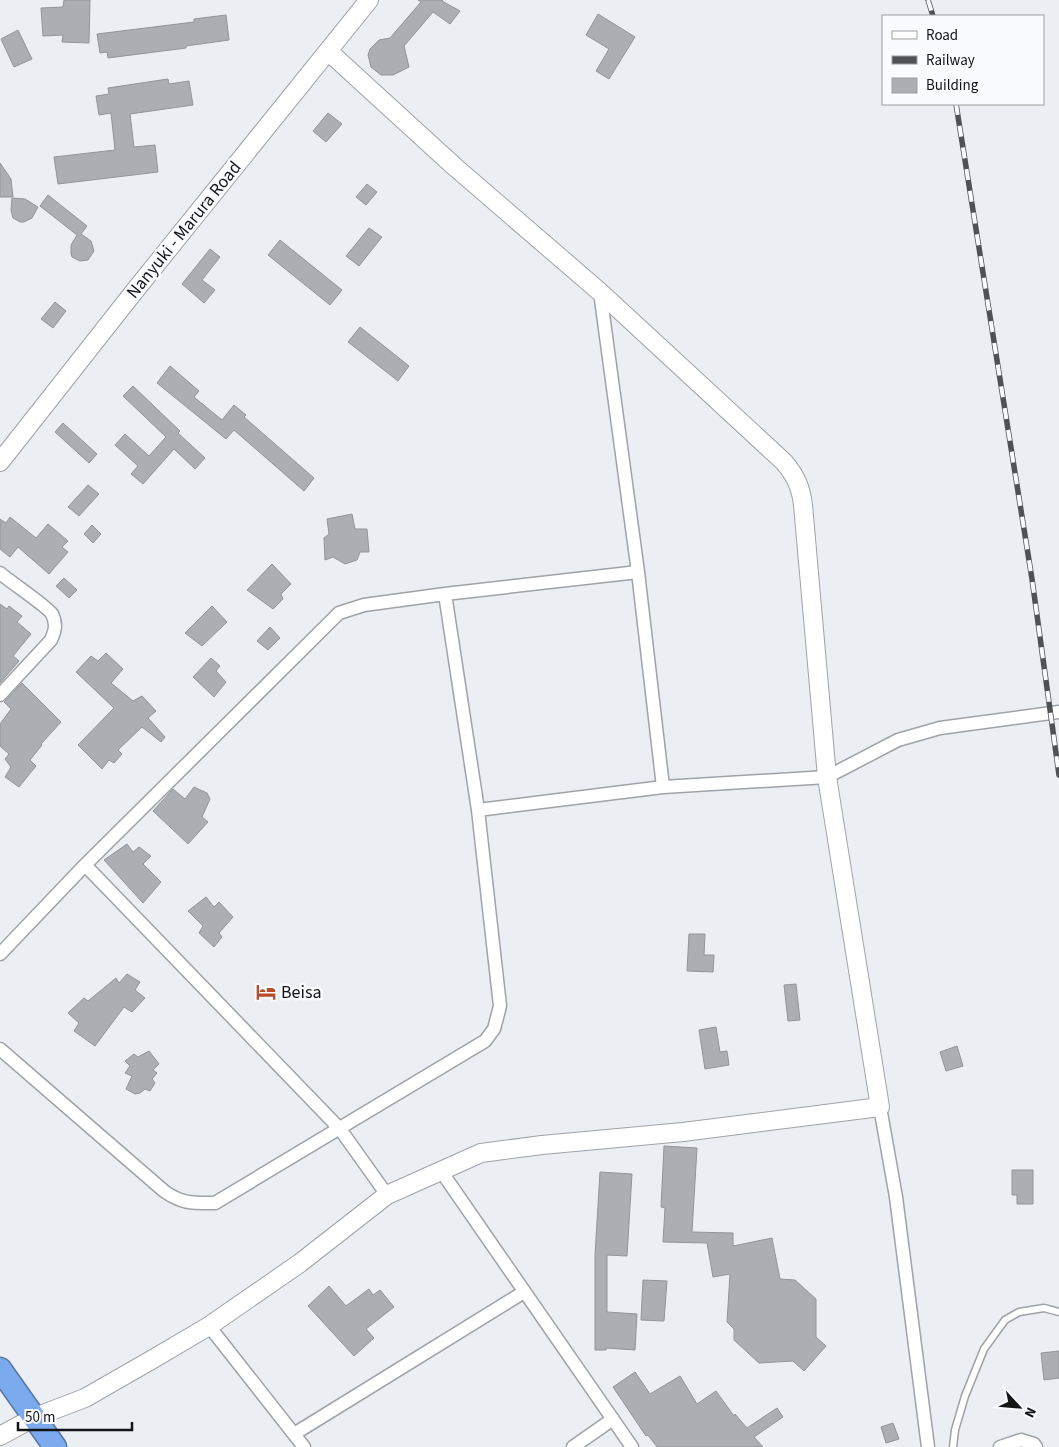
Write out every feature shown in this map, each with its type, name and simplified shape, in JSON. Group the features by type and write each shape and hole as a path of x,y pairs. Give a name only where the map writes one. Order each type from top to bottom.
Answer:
{"highway":[{"path":"0,1369 55,1447"}],"street":[{"name":"Nanyuki - Marura Road","path":"0,462 369,0"},
{"path":"328,50 456,167 600,292 784,462 793,473 801,490 827,777 896,1196 928,1447"},
{"path":"600,292 638,572 663,788"},
{"path":"0,954 85,865 339,612 364,605 445,594 638,572"},
{"path":"0,574 52,612 56,623 56,630 51,640 0,695"},
{"path":"0,1049 175,1199 187,1203 214,1203 485,1041 494,1029 500,1006 478,810 445,594"},
{"path":"478,810 663,788 827,777 898,740 923,732 1059,712"},
{"path":"85,865 340,1129 387,1195"},
{"path":"0,1436 35,1417 85,1398 209,1326 300,1263 387,1195 481,1153 542,1145 683,1132 880,1107"},
{"path":"441,1171 632,1447"},
{"path":"294,1434 524,1292"},
{"path":"209,1326 304,1447"},
{"path":"573,1447 613,1419"},
{"path":"1000,1447 1021,1440 1034,1444 1036,1447"}],"lane":[{"path":"954,1447 955,1430 968,1388 984,1349 1004,1320 1019,1312 1044,1308 1059,1312"}],"building":[{"path":"64,0 90,0 89,43 62,42 63,35 43,36 41,8 63,7"},
{"path":"418,0 443,0 460,11 450,24 433,12 404,46 409,67 393,75 381,75 371,67 368,55 370,49 379,40 390,38 421,2"},
{"path":"598,14 635,37 609,79 596,71 609,49 586,35"},
{"path":"226,15 229,40 186,46 186,48 108,58 107,52 100,53 97,34 194,22 194,19"},
{"path":"18,30 32,59 14,67 1,39"},
{"path":"168,79 169,84 189,81 193,105 130,114 134,147 155,145 158,172 58,184 54,157 115,150 111,113 99,115 96,96 109,94 108,88"},
{"path":"328,113 342,124 326,142 313,131"},
{"path":"0,163 11,179 13,197 0,197"},
{"path":"367,184 377,192 366,205 356,197"},
{"path":"48,195 87,226 81,234 91,241 94,251 88,260 80,261 72,257 71,245 77,235 40,206"},
{"path":"12,198 25,199 38,207 32,218 20,222 13,218 11,210"},
{"path":"369,228 382,237 359,266 346,256"},
{"path":"280,240 342,290 330,305 268,255"},
{"path":"210,249 220,257 202,280 215,290 204,303 182,284"},
{"path":"55,302 66,311 53,328 41,319"},
{"path":"360,327 409,366 398,381 348,342"},
{"path":"170,366 199,391 194,397 222,420 234,405 246,415 244,417 314,478 304,491 234,430 226,439 157,383"},
{"path":"133,386 205,458 195,469 174,449 143,484 131,474 138,466 115,445 125,434 149,456 166,437 123,396"},
{"path":"63,423 97,454 89,463 55,432"},
{"path":"88,485 99,494 79,516 68,507"},
{"path":"352,514 355,529 367,529 369,552 360,552 357,560 345,564 333,557 325,560 324,538 329,534 327,519"},
{"path":"10,517 36,538 48,524 68,541 62,547 68,552 49,574 18,547 10,557 0,549 0,519 6,523"},
{"path":"92,525 101,534 93,543 84,534"},
{"path":"272,564 291,584 281,594 283,599 273,609 247,590"},
{"path":"64,578 77,590 69,598 56,586"},
{"path":"0,604 7,609 9,606 22,616 17,622 31,634 13,656 19,661 0,683"},
{"path":"212,606 227,622 202,646 185,633"},
{"path":"270,627 280,638 268,650 257,641"},
{"path":"106,653 123,669 111,683 133,701 142,696 156,711 148,718 165,737 161,742 142,727 118,750 122,754 114,763 109,760 102,769 78,745 114,708 76,672 91,656 98,661"},
{"path":"211,658 220,666 216,671 226,682 214,697 193,677"},
{"path":"22,683 61,722 41,744 30,760 36,766 19,787 5,777 11,767 5,759 9,754 0,746 0,724 11,709 4,702"},
{"path":"194,787 207,793 210,799 202,817 208,822 188,844 153,811 173,789 185,799"},
{"path":"127,844 133,852 139,847 151,856 143,864 161,882 143,903 104,860"},
{"path":"206,897 214,907 219,902 233,917 219,933 222,937 214,947 199,933 203,926 188,911"},
{"path":"689,934 705,934 704,955 714,955 713,972 687,971"},
{"path":"127,974 140,982 135,990 145,998 132,1012 124,1007 95,1046 74,1031 79,1023 68,1013 84,998 88,1001 116,978 119,983"},
{"path":"796,984 800,1020 788,1021 784,985"},
{"path":"716,1027 720,1052 727,1051 729,1065 705,1069 699,1030"},
{"path":"957,1046 963,1066 946,1071 940,1052"},
{"path":"149,1051 159,1064 153,1070 157,1073 152,1079 155,1083 150,1091 145,1089 135,1094 126,1089 132,1076 125,1073 130,1066 125,1061 134,1054 138,1057"},
{"path":"664,1146 697,1148 692,1232 733,1233 733,1246 772,1238 780,1279 795,1280 816,1299 816,1337 826,1346 804,1371 793,1361 759,1363 734,1340 734,1329 727,1322 730,1274 713,1277 707,1243 663,1242 665,1208 661,1207"},
{"path":"1012,1170 1033,1170 1033,1204 1017,1204 1017,1195 1012,1195"},
{"path":"600,1172 632,1174 627,1256 607,1255 607,1312 637,1314 635,1350 606,1348 606,1350 595,1350 595,1255"},
{"path":"643,1280 667,1281 664,1321 641,1320"},
{"path":"329,1286 346,1306 369,1289 373,1295 380,1290 394,1307 366,1329 374,1338 354,1356 308,1306"},
{"path":"1059,1351 1059,1378 1044,1380 1041,1353"},
{"path":"635,1372 650,1394 680,1376 697,1404 716,1391 734,1416 735,1414 747,1428 777,1408 783,1417 754,1437 763,1447 657,1447 648,1435 646,1436 613,1387"},
{"path":"893,1423 899,1439 886,1443 881,1427"}],"railway":[{"path":"928,0 933,15"},
{"path":"956,105 1032,579 1059,775"}],"place":[{"name":"Beisa","path":"266,992"}]}
